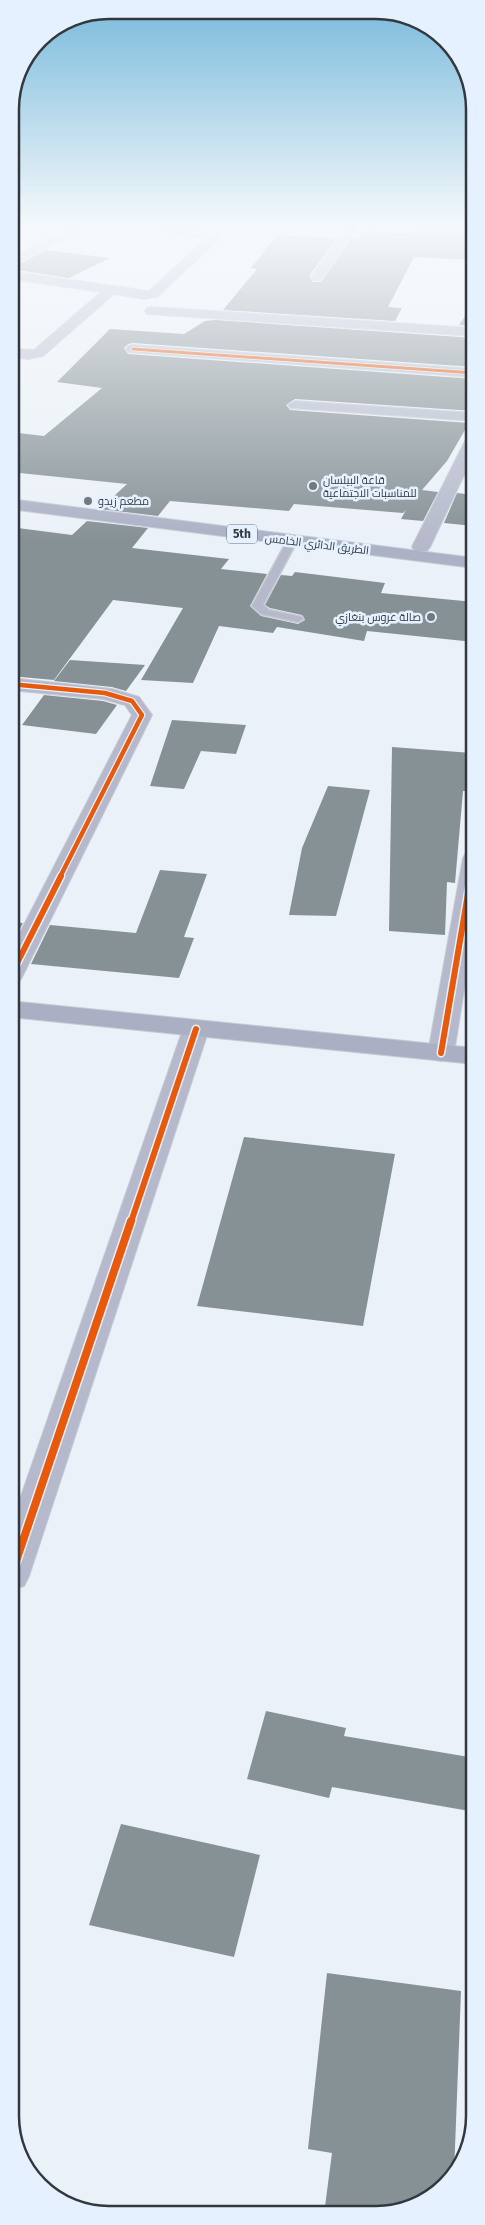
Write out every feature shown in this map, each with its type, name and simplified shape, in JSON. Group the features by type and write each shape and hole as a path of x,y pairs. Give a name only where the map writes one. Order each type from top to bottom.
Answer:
{"main road":[{"name":"الطريق الدائري الخامس","path":"19,497 466,552"},
{"name":"الطريق الدائري الخامس","path":"19,505 466,562"},
{"path":"19,1010 466,1055"}],"street":[{"path":"19,353 38,353 61,333"},
{"path":"132,349 466,372"},
{"path":"295,405 466,416"},
{"path":"421,547 466,467"},
{"path":"19,685 105,693 132,702 142,714 19,959"},
{"path":"441,1053 466,905"},
{"path":"19,1552 196,1029"}],"lane":[{"path":"292,541 257,606 265,612 298,619"}],"building":[{"path":"106,333 400,333 466,337 466,366 133,343 128,344 124,348 128,354 466,378 466,410 295,399 286,405 290,410 466,423 466,428 447,461 422,490 438,492 423,521 401,519 406,510 403,513 294,504 289,511 170,501 158,516 100,509 127,484 19,473 19,433 44,436 102,388 57,382"},
{"path":"457,493 466,494 466,525 444,523"},
{"path":"87,521 148,528 132,548 229,559 221,569 267,574 250,606 261,616 298,624 305,620 302,615 270,608 265,605 281,575 292,576 295,572 385,583 381,593 466,601 466,641 367,631 364,641 277,627 273,633 219,626 193,683 141,680 183,608 113,600 54,680 19,677 19,528 72,535"},
{"path":"70,660 145,665 126,691 112,687 54,681"},
{"path":"44,695 103,701 117,705 96,734 22,725"},
{"path":"172,720 246,725 236,754 201,751 184,789 150,786"},
{"path":"392,747 466,753 466,791 463,791 455,883 447,882 445,935 389,931"},
{"path":"328,786 370,790 336,916 289,915 302,848"},
{"path":"160,870 207,874 184,937 194,938 179,978 31,964 50,925 136,933"},
{"path":"244,1137 395,1154 363,1326 197,1306"},
{"path":"266,1711 346,1728 344,1736 466,1756 466,1810 332,1787 329,1798 247,1779"},
{"path":"121,1824 260,1855 234,1957 89,1925"},
{"path":"327,1973 461,1991 455,2161 444,2176 431,2188 406,2202 377,2206 325,2206 332,2153 308,2149"}],"cycle path":[{"path":"133,349 466,372"},
{"path":"19,685 105,693 132,701 142,715 19,959"},
{"path":"441,1053 466,905"},
{"path":"19,1552 196,1029"}],"place":[{"name":"قاعة البيلسان للمناسبات الاجتماعية","path":"313,486"},
{"name":"مطعم زيدو","path":"88,501"},
{"name":"صالة عروس بنغازي","path":"431,617"}]}
